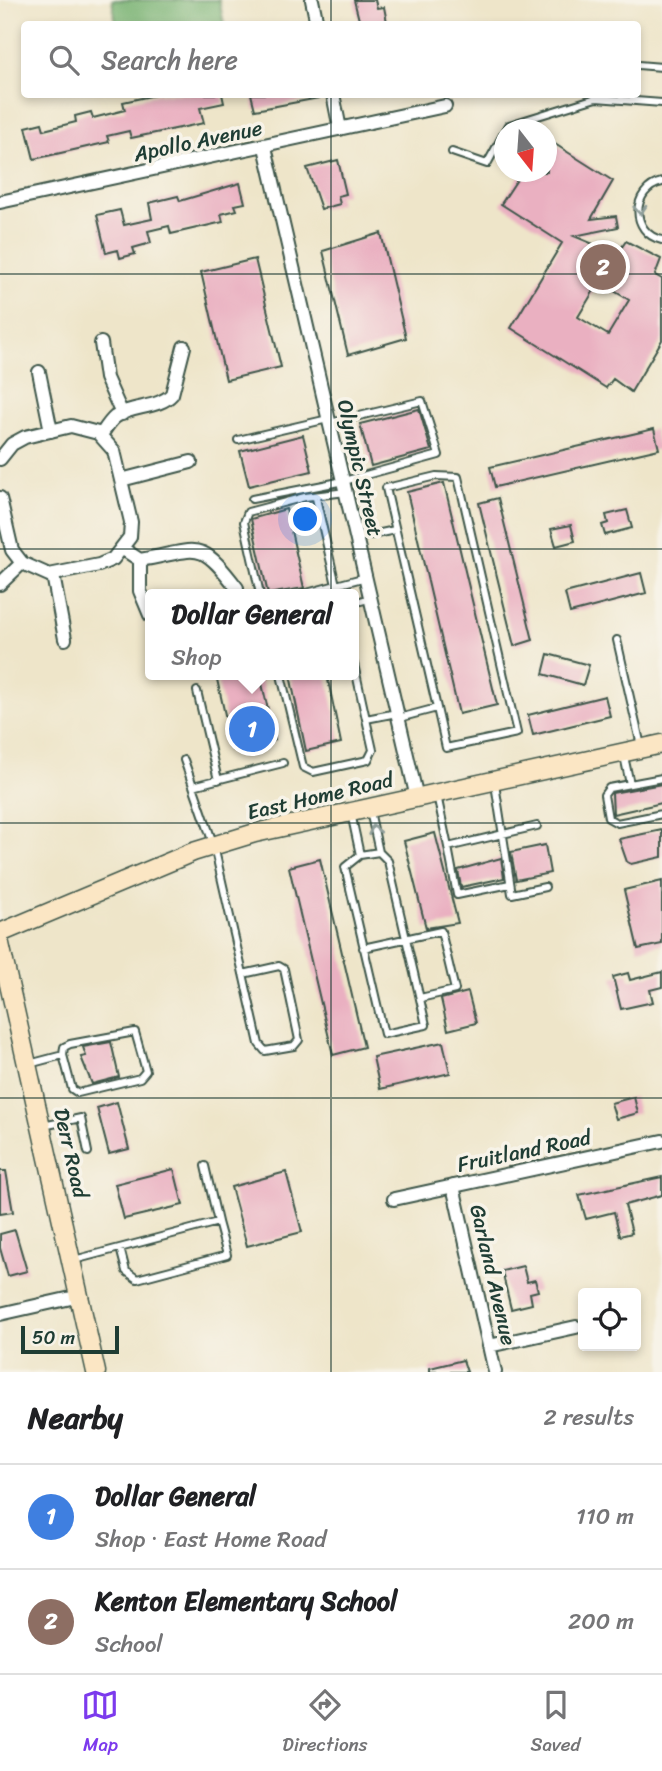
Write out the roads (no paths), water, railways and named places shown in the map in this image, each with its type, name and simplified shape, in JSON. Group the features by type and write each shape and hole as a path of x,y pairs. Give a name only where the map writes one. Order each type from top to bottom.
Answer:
{"street":[{"path":"312,0 316,21"},
{"path":"333,98 340,129"},
{"name":"Apollo Avenue","path":"0,202 445,106"},
{"name":"Olympic Street","path":"265,146 417,798"},
{"path":"101,343 106,378 122,414"},
{"path":"101,435 114,418 168,400 184,347"},
{"path":"39,372 51,431"},
{"path":"0,498 12,550 22,564 53,575 99,565 113,559 130,537 131,522 114,451 101,435 85,427 71,426 24,438 1,455"},
{"path":"121,480 191,462"},
{"path":"123,549 140,560 193,549 204,551 214,558 237,589"},
{"path":"140,560 140,591 145,603"},
{"path":"0,584 22,564"},
{"path":"53,575 65,639"},
{"name":"East Home Road","path":"0,933 156,866 214,846 370,808 662,744"},
{"name":"Derr Road","path":"0,944 96,1372"},
{"name":"Fruitland Road","path":"394,1199 662,1141"},
{"name":"Garland Avenue","path":"453,1186 495,1372"},
{"path":"0,1314 79,1296"},
{"path":"489,1346 576,1327"}],"lane":[{"path":"641,65 662,67"},
{"path":"527,119 591,98"},
{"path":"616,98 662,103"},
{"path":"452,152 487,164 494,151"},
{"path":"662,182 651,184 639,197 638,213 643,229 654,238 662,240"},
{"path":"238,440 422,401 439,454 316,498 305,498 248,512 244,522 259,589"},
{"path":"436,476 457,477 517,733 446,748 437,708 386,488 436,476"},
{"path":"252,499 345,487"},
{"path":"316,498 336,585"},
{"path":"357,538 396,530"},
{"path":"321,589 366,577"},
{"path":"359,602 371,598"},
{"path":"617,640 642,748"},
{"path":"282,680 303,767 313,772 368,760 373,750 357,680"},
{"path":"197,691 218,780"},
{"path":"366,719 437,708"},
{"path":"623,752 630,783"},
{"path":"184,760 214,846 243,974 260,1044 265,1051 294,1046 299,1040 284,969 279,966 243,974"},
{"path":"193,786 284,763"},
{"path":"662,778 609,788 604,795 606,811 612,821 662,814"},
{"path":"495,782 512,894 545,887"},
{"path":"436,794 457,895 510,884"},
{"path":"370,808 379,852 388,861 426,1025 384,1034 345,867 360,855 379,852"},
{"path":"351,813 360,855"},
{"path":"448,847 537,826"},
{"path":"363,948 441,931 455,990 420,998"},
{"path":"135,1032 146,1071 140,1078 75,1092 63,1055 64,1048 70,1044 135,1032"},
{"path":"27,1064 63,1055"},
{"path":"41,1127 81,1118 88,1152"},
{"path":"120,1248 126,1271 136,1279 226,1255 205,1166"},
{"path":"72,1260 218,1222"}],"place":[{"name":"Kenton Elementary School","path":"603,267"},
{"name":"Dollar General","path":"252,729"}]}
